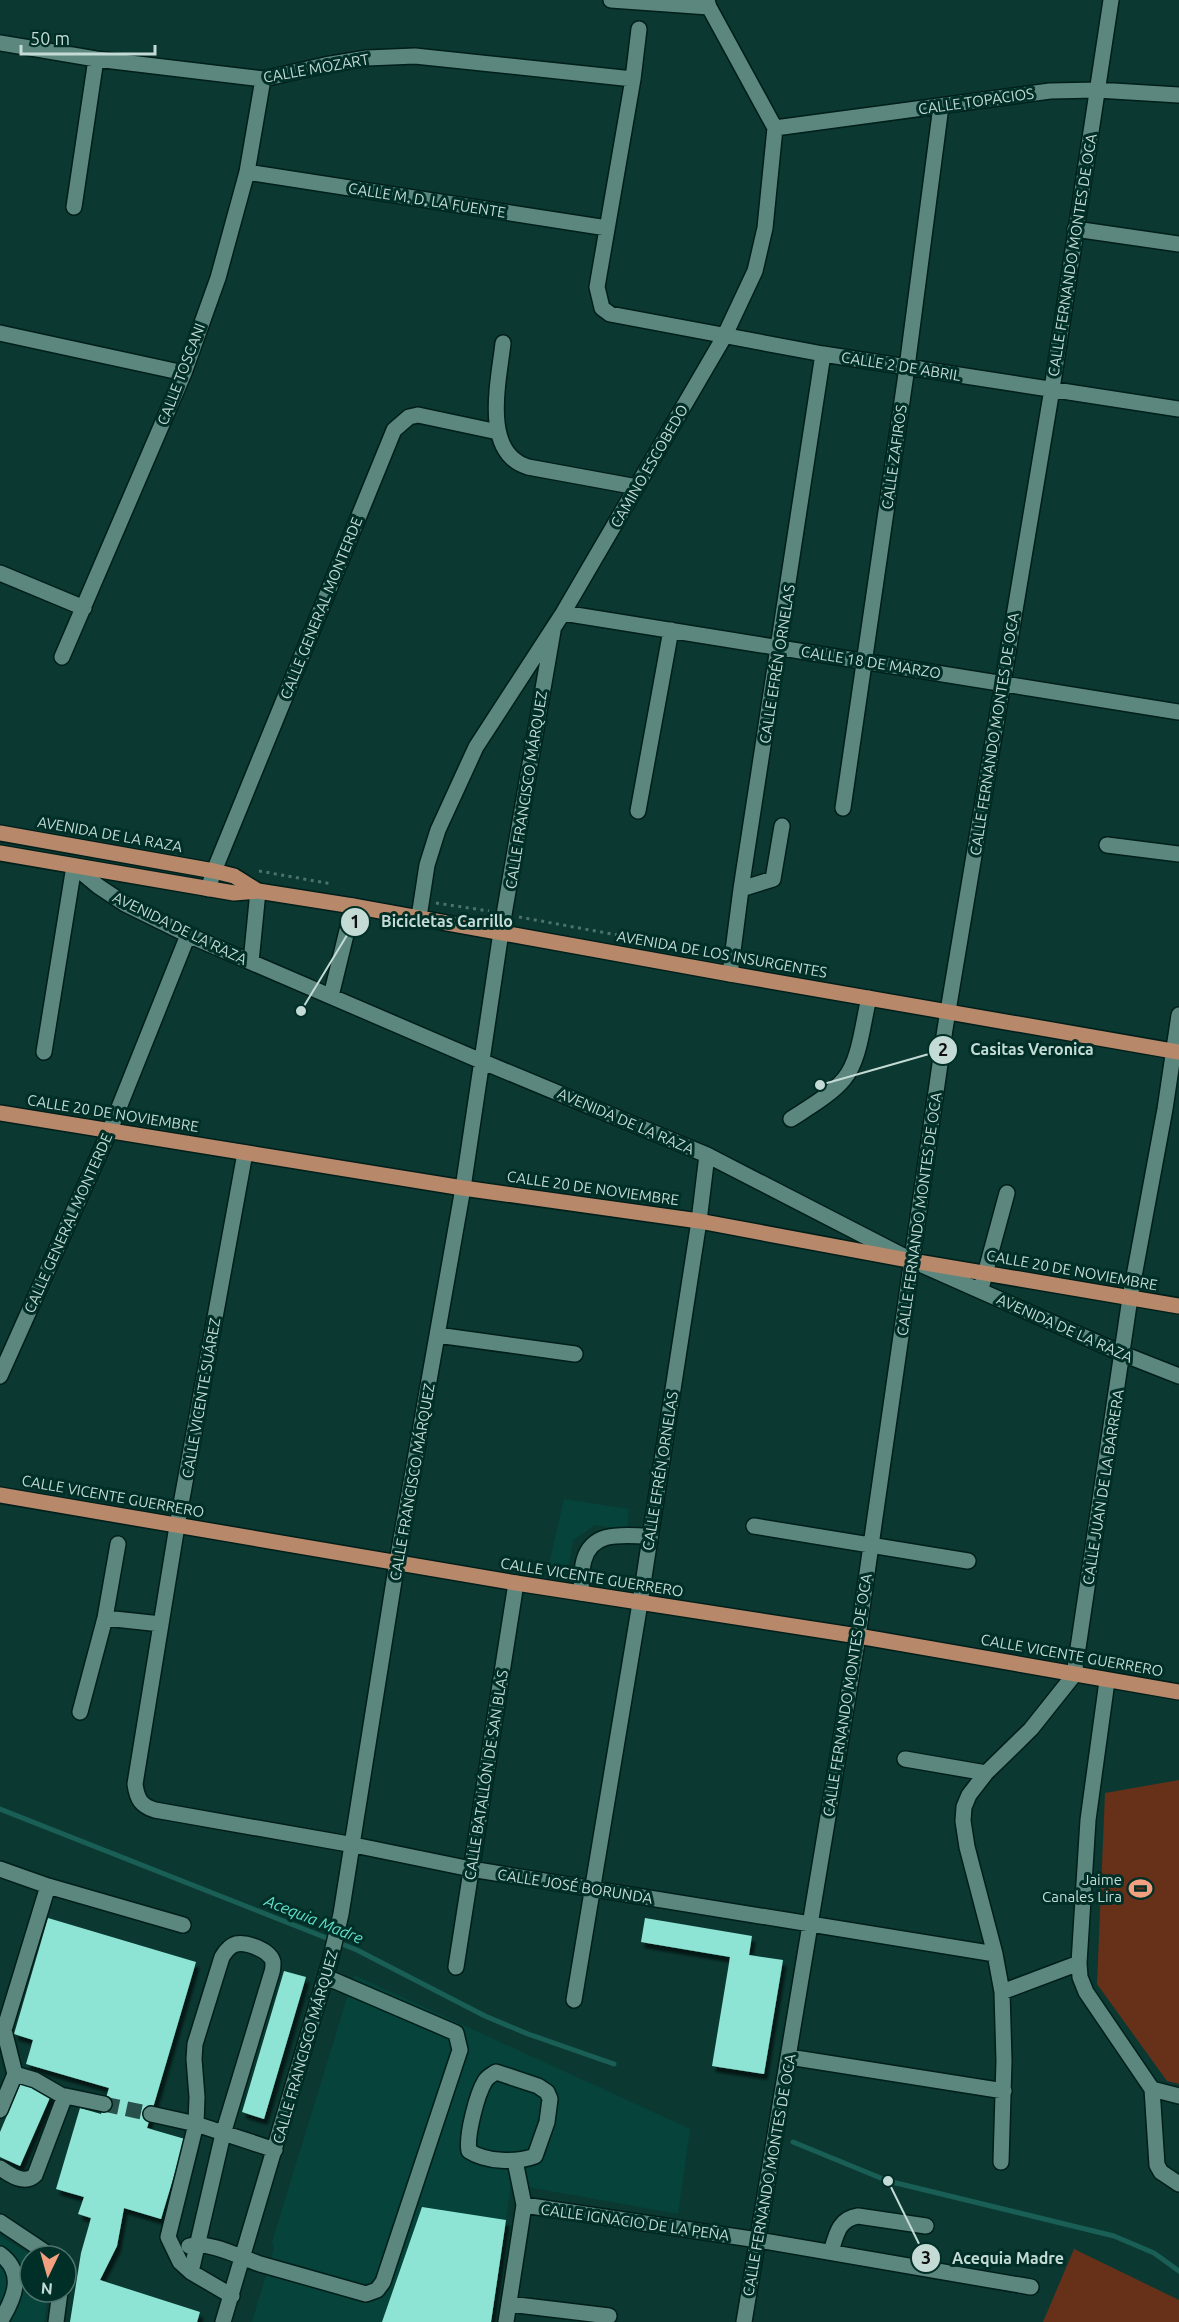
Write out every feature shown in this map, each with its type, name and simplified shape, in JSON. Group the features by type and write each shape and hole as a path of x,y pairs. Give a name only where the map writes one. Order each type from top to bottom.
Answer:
{"main road":[{"name":"AVENIDA DE LA RAZA","path":"0,833 214,871"},
{"name":"AVENIDA DE LA RAZA","path":"0,853 208,889"},
{"name":"AVENIDA DE LOS INSURGENTES","path":"214,871 234,876 258,891"},
{"name":"AVENIDA DE LOS INSURGENTES","path":"208,889 234,893 258,891 419,917 730,975 1176,1052"},
{"name":"CALLE 20 DE NOVIEMBRE","path":"0,1113 463,1188 699,1221 913,1261 1179,1306"},
{"name":"CALLE VICENTE GUERRERO","path":"0,1495 516,1583 858,1636 1179,1692"}],"street":[{"path":"611,0 708,3 774,128"},
{"name":"CALLE FERNANDO MONTES DE OCA","path":"744,2322 858,1636 948,1011 1052,388 1111,0"},
{"path":"607,228 633,79 639,29"},
{"name":"CALLE MOZART","path":"0,43 96,59 263,79 367,58 415,56 633,79"},
{"path":"74,207 96,59"},
{"name":"CALLE TOSCANI","path":"62,657 184,373 218,278 247,172 263,79"},
{"name":"CALLE TOPACIOS","path":"774,128 1050,91 1097,90 1179,95"},
{"name":"CALLE ZAFIROS","path":"843,808 907,367 941,106"},
{"name":"CAMINO ESCOBEDO","path":"419,917 427,865 438,830 476,747 553,631 637,488 724,337 755,271 765,228 774,128"},
{"name":"CALLE M. D. LA FUENTE","path":"247,172 607,228"},
{"name":"CALLE 2 DE ABRIL","path":"607,228 597,287 599,299 602,308 623,319 823,354 1179,409"},
{"path":"1075,229 1179,244"},
{"path":"0,333 184,373"},
{"path":"503,343 497,404 498,432 505,450 518,464 637,488"},
{"name":"CALLE EFRÉN ORNELAS","path":"730,975 741,889 780,648 823,354"},
{"name":"CALLE GENERAL MONTERDE","path":"208,889 394,430 409,417 418,415 498,432"},
{"path":"0,573 84,608"},
{"name":"CALLE 18 DE MARZO","path":"563,613 1179,712"},
{"path":"638,811 671,630"},
{"name":"CALLE FRANCISCO MÁRQUEZ","path":"223,2322 326,1977 341,1914 436,1335 463,1188 501,932 506,914 553,631"},
{"path":"741,889 773,879 782,826"},
{"path":"1107,844 1179,854"},
{"path":"44,1052 74,866"},
{"name":"AVENIDA DE LA RAZA","path":"74,866 125,904 189,935 481,1061 707,1155 913,1261 1123,1354 1179,1376"},
{"path":"251,962 258,891"},
{"path":"331,996 353,906"},
{"name":"CALLE GENERAL MONTERDE","path":"0,1376 110,1130 189,935"},
{"path":"791,1119 845,1078 857,1052 869,998"},
{"name":"CALLE JUAN DE LA BARRERA","path":"1074,1675 1130,1298 1172,1111 1179,1015"},
{"name":"CALLE VICENTE SUÁREZ","path":"155,1810 140,1803 135,1784 177,1526 245,1153"},
{"name":"CALLE EFRÉN ORNELAS","path":"574,2000 640,1603 699,1221 707,1155"},
{"path":"980,1290 987,1274 1007,1193"},
{"path":"436,1335 575,1354"},
{"path":"754,1526 968,1561"},
{"path":"580,1593 584,1559 594,1542 609,1536 650,1536"},
{"path":"80,1712 105,1617 118,1544"},
{"name":"CALLE BATALLÓN DE SAN BLAS","path":"456,1967 516,1583"},
{"path":"105,1617 161,1624"},
{"path":"1001,2162 1004,2091 1002,1992 995,1954 967,1847 963,1821 964,1806 969,1794 986,1773 1030,1729 1074,1675"},
{"path":"1107,1681 1088,1820 1080,1977 1086,1992 1152,2089 1157,2165 1161,2172 1179,2184"},
{"path":"905,1759 986,1773"},
{"name":"CALLE JOSÉ BORUNDA","path":"155,1810 354,1845 471,1869 995,1954"},
{"path":"0,1869 48,1886 183,1924"},
{"path":"0,2110 15,2074 2,2029 48,1886"},
{"path":"191,2272 223,2134 272,1972 273,1962 269,1955 244,1944 235,1944 227,1949 222,1957 195,2044 196,2124 168,2237 180,2262 191,2272 232,2296"},
{"path":"1002,1992 1079,1963"},
{"path":"174,2249 196,2244 366,2294 376,2290 382,2282 460,2050 456,2033 326,1977"},
{"path":"789,2057 1004,2091"},
{"path":"496,2072 538,2086 547,2092 550,2099 549,2115 538,2151 535,2156 515,2161 477,2156 469,2151 468,2145 484,2082 496,2072"},
{"path":"15,2074 35,2080 61,2095 104,2104"},
{"path":"1152,2089 1179,2096"},
{"path":"0,2168 18,2178 32,2178 35,2175 62,2107 61,2095"},
{"path":"151,2114 196,2124 275,2150"},
{"path":"507,2322 524,2205 515,2161"},
{"name":"CALLE IGNACIO DE LA PEÑA","path":"524,2205 758,2240 1031,2287"},
{"path":"831,2252 840,2227 850,2217 858,2216 926,2226"},
{"path":"0,2222 33,2244"},
{"path":"0,2254 15,2270 16,2281 9,2306 0,2322"},
{"path":"56,2322 58,2304"},
{"path":"509,2304 609,2316"}],"path":[{"path":"234,876 258,871 340,886"},
{"path":"422,900 652,942"}],"shaded area":[{"path":"564,1499 629,1509 627,1530 595,1525 573,1540 568,1570 549,1564"},
{"name":"Jaime Canales Lira","path":"1179,1780 1179,2084 1167,2081 1097,1984 1105,1793"},
{"path":"354,1975 690,2129 678,2214 511,2184 492,2322 252,2322 274,2248 272,2242"},
{"path":"0,2236 18,2247 18,2304 46,2304 44,2322 0,2322"},
{"path":"1074,2249 1179,2300 1179,2322 1043,2322"}],"building":[{"path":"48,1918 196,1962 147,2128 185,2139 161,2219 124,2208 117,2246 100,2280 200,2312 197,2322 70,2322 73,2304 78,2304 78,2272 91,2218 78,2214 84,2197 56,2189 80,2108 101,2114 109,2088 26,2064 33,2040 14,2034"},
{"path":"645,1918 752,1936 749,1955 783,1960 764,2074 712,2066 730,1957 641,1942"},
{"path":"284,1971 306,1977 264,2119 242,2112"},
{"path":"22,2080 52,2093 20,2166 0,2157 0,2132"},
{"path":"422,2207 506,2220 491,2322 382,2322"}],"waterway":[{"name":"Acequia Madre","path":"0,1809 357,1950 485,2016 528,2034 614,2064"},
{"name":"Acequia Madre","path":"793,2142 888,2181 1114,2236 1154,2253 1179,2271"}],"tunnel":[{"path":"104,2104 151,2114"}],"place":[{"name":"Bicicletas Carrillo","path":"301,1011"},
{"name":"Casitas Veronica","path":"820,1085"},
{"name":"Jaime Canales Lira","path":"1140,1888"},
{"name":"Acequia Madre","path":"888,2181"}]}
